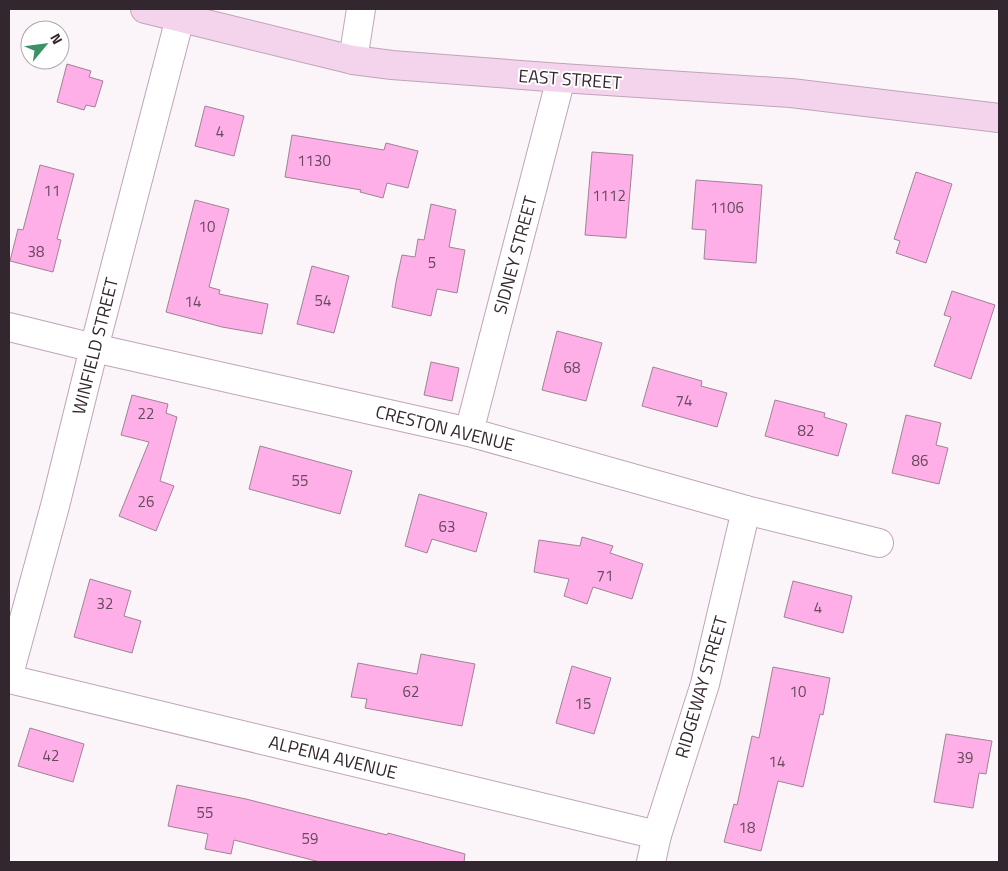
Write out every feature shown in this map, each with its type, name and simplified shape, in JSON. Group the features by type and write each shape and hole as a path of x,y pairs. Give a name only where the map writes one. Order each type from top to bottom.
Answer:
{"main road":[{"name":"EAST STREET","path":"145,9 353,60 392,65 791,93 999,118"}],"street":[{"path":"353,60 361,9"},
{"name":"WINFIELD STREET","path":"9,674 55,506 180,18"},
{"name":"SIDNEY STREET","path":"469,432 561,78"},
{"name":"CRESTON AVENUE","path":"9,327 94,348 469,432 746,510 878,543"},
{"name":"RIDGEWAY STREET","path":"651,862 657,835 705,684 746,510"},
{"name":"ALPENA AVENUE","path":"9,679 657,835"}],"building":[{"path":"70,65 91,71 89,77 103,81 95,107 86,105 84,110 57,102 65,70 70,70"},
{"path":"205,106 244,116 234,156 195,146"},
{"path":"292,135 384,150 386,143 418,151 408,188 387,183 383,198 360,192 361,190 285,177"},
{"path":"592,152 633,155 626,238 585,235"},
{"path":"40,165 74,174 57,239 61,240 53,272 10,261 18,229 23,230"},
{"path":"916,172 952,184 926,263 896,253 900,241 894,239"},
{"path":"696,180 762,185 756,263 704,259 706,230 692,229"},
{"path":"195,200 229,209 209,287 220,290 219,294 268,304 262,334 222,327 166,312"},
{"path":"431,204 456,210 449,247 465,250 457,293 437,289 431,316 392,307 402,255 415,257 418,239 424,240"},
{"path":"312,266 349,276 334,333 297,324"},
{"path":"952,291 995,305 971,379 934,366 951,317 944,315"},
{"path":"557,331 602,343 586,401 542,390"},
{"path":"431,362 459,368 452,401 424,395"},
{"path":"653,367 702,381 701,386 727,393 717,427 642,406"},
{"path":"132,395 168,404 166,413 177,417 160,481 174,486 156,531 119,516 149,442 121,435"},
{"path":"775,400 825,413 824,417 847,424 838,456 765,436"},
{"path":"906,415 941,423 936,445 948,448 939,484 892,473"},
{"path":"260,446 352,471 340,514 249,489"},
{"path":"419,494 487,513 476,552 432,539 427,553 405,546"},
{"path":"582,537 613,546 610,553 643,564 632,599 593,587 587,604 564,596 569,579 534,572 539,540 580,546"},
{"path":"90,579 131,591 124,616 141,621 132,653 74,637"},
{"path":"793,581 852,596 843,633 784,617"},
{"path":"421,654 475,664 462,726 365,708 367,699 351,697 358,663 417,674"},
{"path":"572,666 611,678 594,734 556,723"},
{"path":"773,667 830,678 823,715 820,714 803,787 778,781 761,851 724,842 734,804 737,805 752,736 759,738"},
{"path":"30,728 84,744 73,782 18,766"},
{"path":"946,734 992,741 986,774 979,773 973,808 934,802"},
{"path":"177,785 246,799 387,835 388,833 465,854 464,862 320,862 234,840 231,854 205,849 208,834 168,826"}]}
